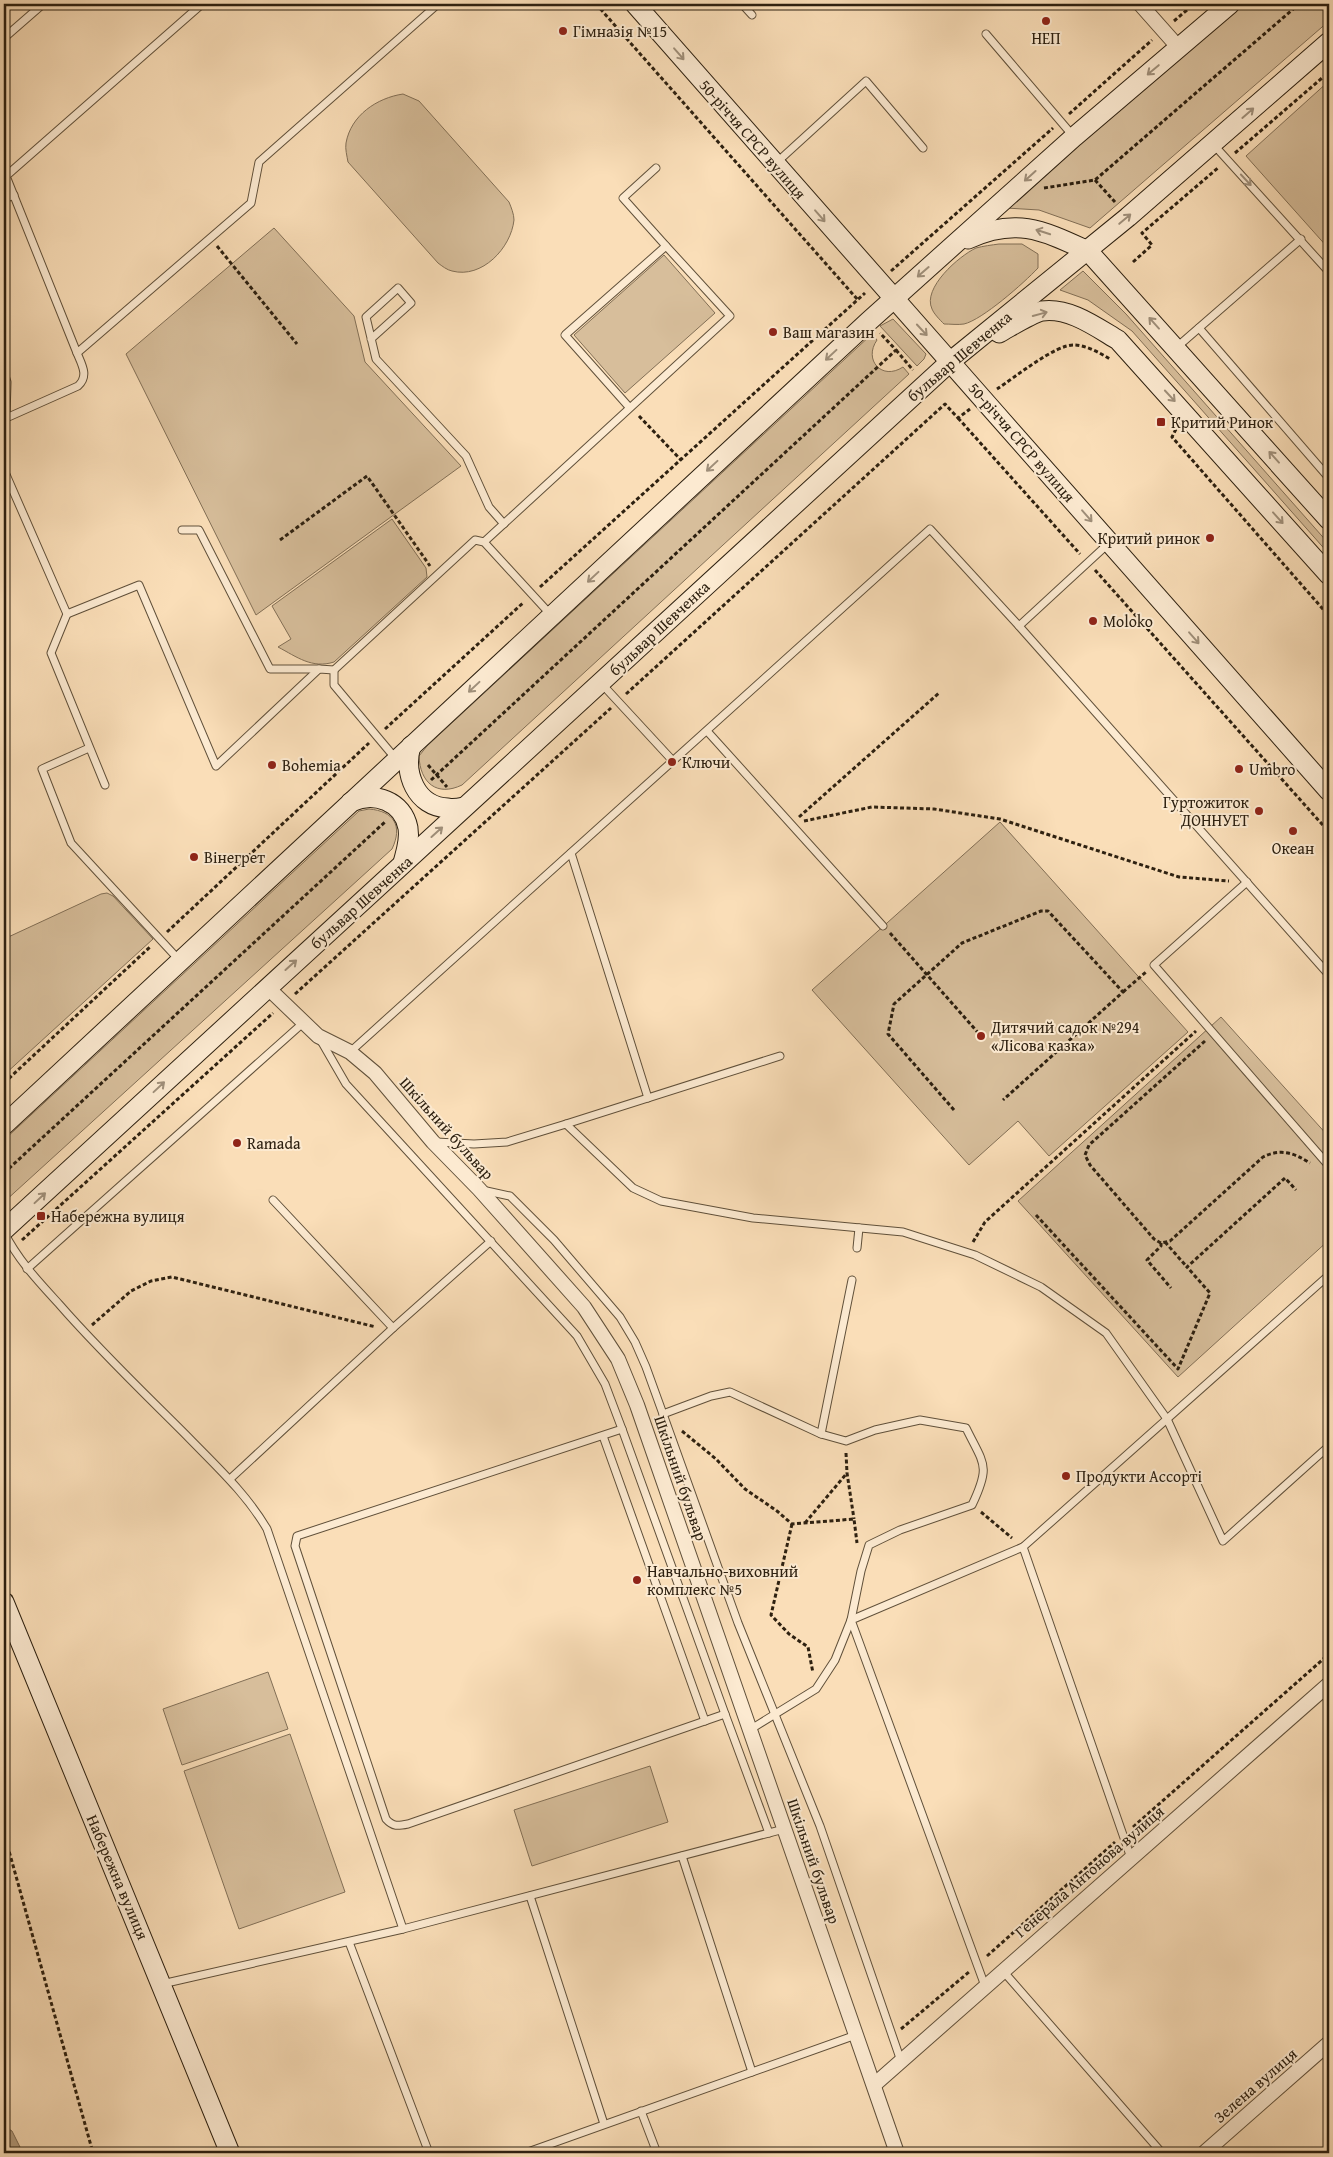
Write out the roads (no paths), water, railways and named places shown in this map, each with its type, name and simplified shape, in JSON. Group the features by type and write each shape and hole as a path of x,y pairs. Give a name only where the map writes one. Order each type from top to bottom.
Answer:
{"main road":[{"name":"50-річчя СРСР вулиця","path":"635,4 878,282 984,398 1329,791"},
{"path":"4,1125 893,299 1074,137 1230,4"},
{"name":"бульвар Шевченка","path":"4,1231 267,987 951,361 1088,250 1329,42"},
{"path":"953,246 989,230 1026,228 1040,230 1088,250 1329,520"},
{"path":"951,361 1013,325 1041,312 1062,312 1084,321 1118,340 1329,575"},
{"path":"411,746 407,757 407,766 418,793 435,806 447,808 464,807"},
{"path":"350,802 360,797 386,799 399,810 408,828 409,842 403,863"},
{"path":"4,1109 59,1060 86,1049"},
{"name":"Набережна вулиця","path":"4,1602 230,2153"}],"street":[{"path":"1140,4 1179,48"},
{"name":"Шкільний бульвар","path":"267,987 318,1036 350,1052 374,1073 433,1142 584,1306 604,1334 618,1359 637,1405 751,1729 897,2153"},
{"name":"Генерала Антонова вулиця","path":"874,2086 1002,1970 1329,1684"},
{"name":"Зелена вулиця","path":"1204,2153 1329,2043"}],"lane":[{"path":"4,38 43,4"},
{"path":"4,373 7,382 5,418 78,386 83,381 84,376 84,370 6,176 202,4"},
{"path":"77,353 251,203 259,162 438,4"},
{"path":"742,4 752,15"},
{"path":"986,34 1074,137"},
{"path":"775,164 866,81 923,148"},
{"path":"1213,144 1329,272"},
{"path":"484,542 730,316 622,198 656,168"},
{"path":"4,199 14,194"},
{"path":"1177,348 1301,239"},
{"path":"629,407 565,335 666,246"},
{"path":"371,339 411,303 398,288 366,318 371,339 376,359 466,456 489,507 504,524"},
{"path":"1199,328 1329,478"},
{"path":"4,470 67,614 51,654 105,785"},
{"path":"350,1052 930,529 1019,626 1329,975"},
{"path":"182,530 199,530 270,669 334,670 475,540 484,542 551,616"},
{"path":"1019,626 1111,542"},
{"path":"67,614 140,585 216,766 319,669"},
{"path":"334,670 334,685 396,759"},
{"path":"600,682 673,762"},
{"path":"707,731 884,926"},
{"path":"89,748 42,769 71,842 180,961"},
{"path":"572,853 648,1098"},
{"path":"1247,882 1154,965 1329,1166"},
{"path":"27,1269 303,1023"},
{"path":"318,1036 346,1084 577,1336 605,1384 768,1833"},
{"path":"433,1142 474,1144 507,1142 780,1056"},
{"path":"566,1124 633,1188 661,1201 753,1218 903,1232 969,1253 1041,1287 1106,1333 1166,1420 1223,1541 1329,1446"},
{"path":"478,1189 510,1196 554,1240 620,1317 643,1358 735,1614 774,1716 820,1826 901,2061"},
{"path":"273,1200 392,1329"},
{"path":"857,1248 859,1228"},
{"path":"4,1231 12,1249 27,1269 84,1333 230,1479 256,1510 268,1529 403,1929"},
{"path":"230,1479 392,1329 491,1242"},
{"path":"851,1620 1023,1547 1329,1275"},
{"path":"822,1434 852,1280"},
{"path":"663,1414 712,1396 730,1392 822,1434 846,1441 875,1430 920,1420 966,1428 985,1467 983,1482 972,1505 900,1530 869,1545 861,1571 851,1620 835,1660 816,1689 751,1729"},
{"path":"622,1429 298,1536 295,1546 386,1819 390,1824 397,1826 408,1824 725,1714"},
{"path":"603,1436 705,1721"},
{"path":"1023,1547 1131,1858"},
{"path":"851,1620 985,1986"},
{"path":"162,1984 403,1929 784,1829"},
{"path":"682,1856 752,2072"},
{"path":"530,1896 604,2124"},
{"path":"349,1942 429,2153"},
{"path":"1002,1970 1162,2153"},
{"path":"525,2153 856,2035"},
{"path":"641,2111 657,2153"}],"place":[{"name":"НЕП","path":"1046,21"},
{"name":"Гімназія №15","path":"563,31"},
{"name":"Ваш магазин","path":"773,332"},
{"name":"Критий Ринок","path":"1161,422"},
{"name":"Критий ринок","path":"1210,538"},
{"name":"Moloko","path":"1093,621"},
{"name":"Ключи","path":"672,762"},
{"name":"Bohemia","path":"272,765"},
{"name":"Umbro","path":"1239,769"},
{"name":"Гуртожиток ДОННУЕТ","path":"1259,811"},
{"name":"Океан","path":"1293,831"},
{"name":"Вінегрет","path":"194,857"},
{"name":"Дитячий садок №294 «Лісова казка»","path":"981,1036"},
{"name":"Ramada","path":"237,1143"},
{"name":"Набережна вулиця","path":"41,1216"},
{"name":"Продукти Ассорті","path":"1066,1476"},
{"name":"Навчально-виховний комплекс №5","path":"637,1580"}]}
